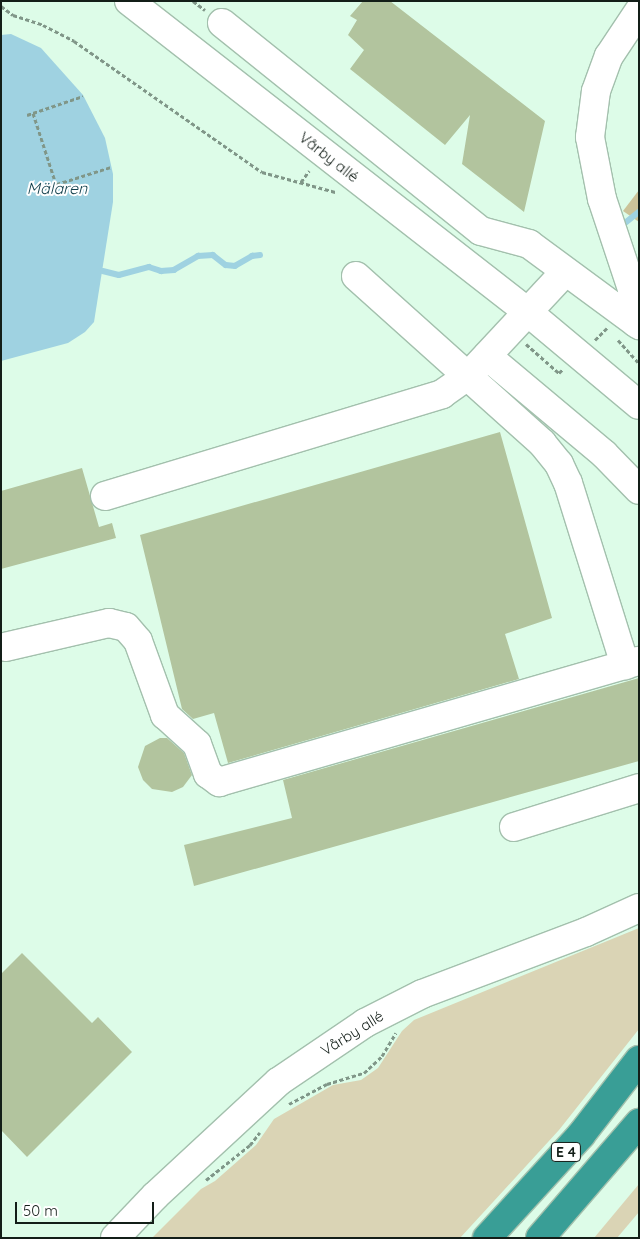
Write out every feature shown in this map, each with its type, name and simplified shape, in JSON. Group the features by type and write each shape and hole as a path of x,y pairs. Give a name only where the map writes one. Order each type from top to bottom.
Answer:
{"highway":[{"name":"E 4","path":"487,1238 581,1135 639,1060"},
{"name":"E 4","path":"540,1238 639,1123"}],"street":[{"name":"Vårby allé","path":"129,1 520,322 580,354 639,405"},
{"path":"637,16 609,56 596,91 590,137 602,199 632,289 638,324"},
{"path":"222,23 481,231 529,244 638,324"},
{"path":"105,496 442,394 468,376 565,272"},
{"path":"5,647 109,623 126,627 138,641 166,715 197,744 208,774 219,782 632,663 568,483 559,464 542,443 356,276"},
{"path":"487,356 604,454 639,490"},
{"path":"514,827 639,788"},
{"name":"Vårby allé","path":"115,1238 155,1196 278,1082 365,1023 422,994 592,929 639,908"}],"path":[{"path":"1,6 13,15 43,25 74,41 262,172 339,193"},
{"path":"27,115 83,96"},
{"path":"33,113 56,184"},
{"path":"38,190 111,166"},
{"path":"520,322 559,373 607,328"},
{"path":"281,1109 327,1084 364,1074 382,1056 399,1028"},
{"path":"201,1182 214,1177 250,1145 262,1128"}],"shaded area":[{"path":"639,190 639,222 623,211"},
{"path":"639,928 639,1029 559,1130 460,1238 152,1238 201,1189 215,1181 256,1145 274,1119 333,1085 361,1080 378,1068 402,1031 414,1020"},
{"path":"639,1184 639,1212 617,1238 594,1238"}],"water":[{"name":"Mälaren","path":"11,34 41,48 83,95 105,138 113,174 113,202 94,322 85,332 68,343 1,361 1,35"}],"building":[{"path":"363,1 390,1 545,121 524,212 462,164 470,115 445,145 350,69 364,50 348,35 357,20 350,16"},
{"path":"500,432 552,618 505,634 519,679 228,763 214,713 193,719 182,709 140,535"},
{"path":"82,468 99,527 112,523 116,538 1,569 1,491"},
{"path":"639,678 639,761 194,886 184,845 292,818 283,780"},
{"path":"160,738 167,738 184,753 192,775 183,787 172,792 152,789 143,780 138,767 145,746"},
{"path":"22,953 92,1023 98,1017 132,1052 27,1157 1,1130 1,974"}],"waterway":[{"path":"619,228 639,212"},
{"path":"103,271 119,275 149,267 161,271 174,270 198,256 213,255 226,265 235,266 252,256 260,255"}]}
